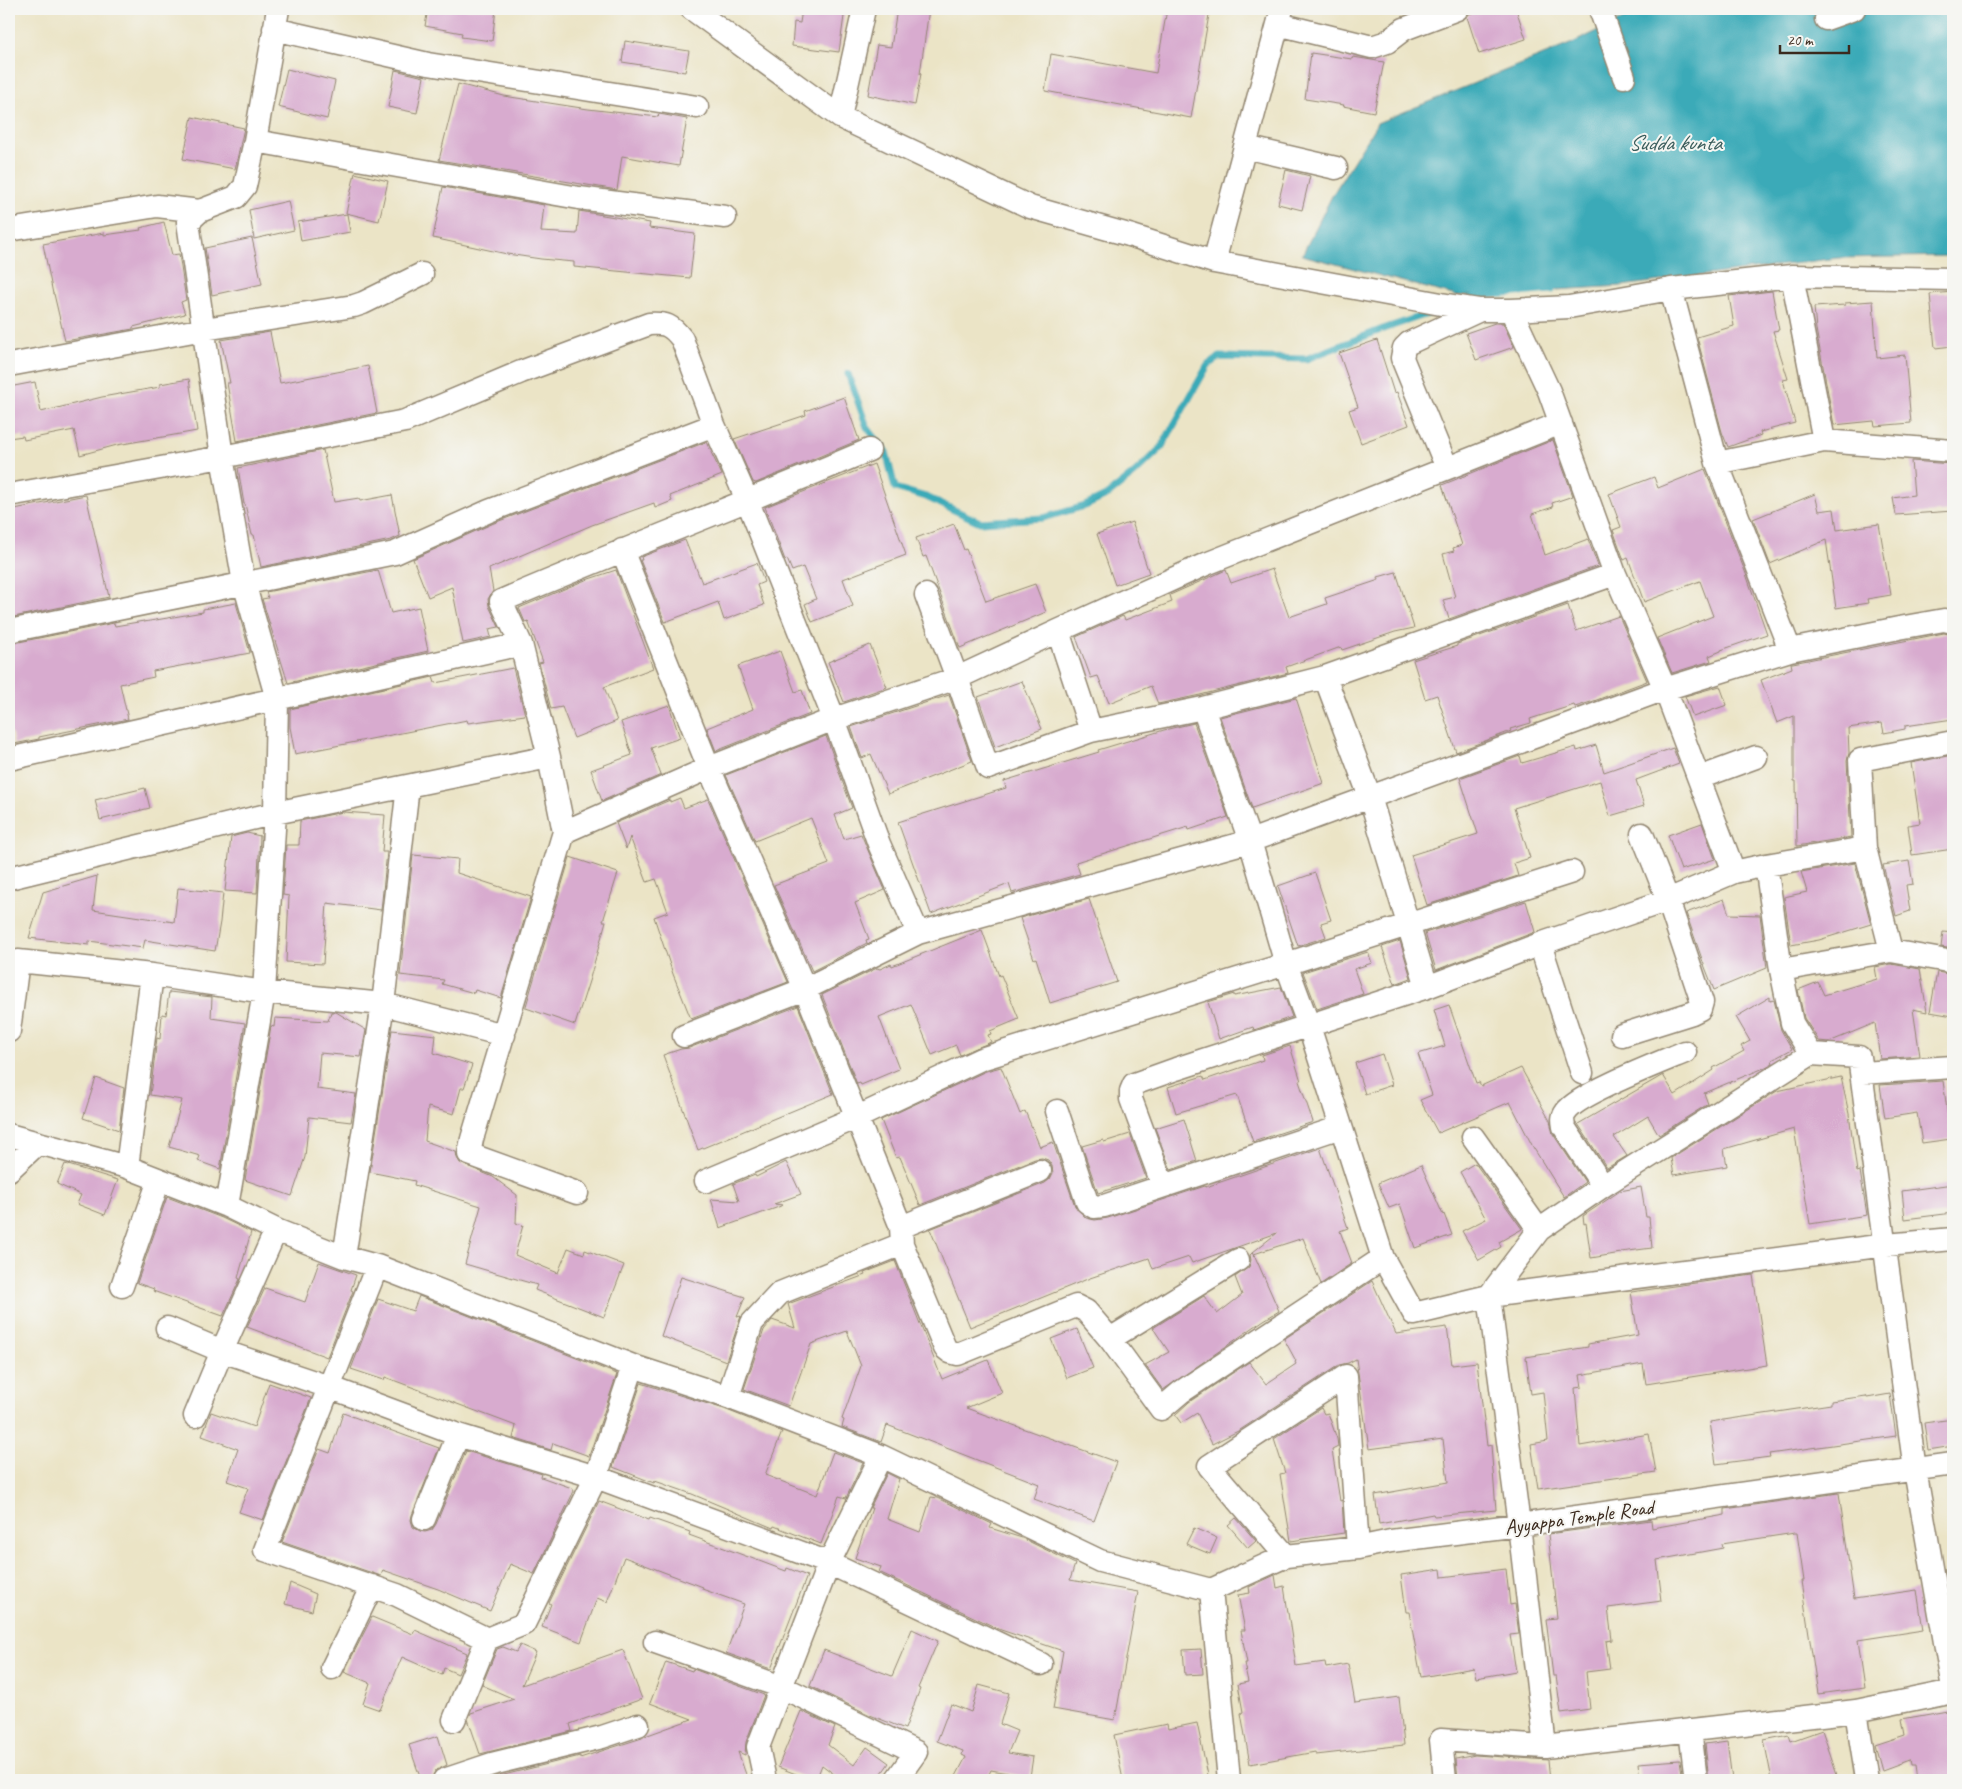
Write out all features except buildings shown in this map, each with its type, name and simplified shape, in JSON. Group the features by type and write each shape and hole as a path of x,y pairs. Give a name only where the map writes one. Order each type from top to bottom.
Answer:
{"street":[{"path":"692,9 840,117 1030,207 1129,235 1214,262 1480,310 1569,307 1671,289 1792,276 1953,280"},
{"path":"840,117 864,9"},
{"path":"1214,262 1280,16 1372,47 1387,42 1404,29 1457,9"},
{"path":"1600,9 1624,77"},
{"path":"1826,19 1854,9"},
{"path":"227,1206 264,992 276,813 278,698 244,582 222,457 188,222 200,212 236,197 245,186 255,141 276,19 428,64 697,107"},
{"path":"255,141 579,198 726,217"},
{"path":"1245,147 1336,168"},
{"path":"9,230 157,206 200,212"},
{"path":"9,365 204,328 354,306 422,274"},
{"path":"1792,276 1824,442"},
{"path":"1671,289 1717,463 1790,650"},
{"path":"1447,468 1402,358 1404,348 1409,343 1480,310"},
{"path":"1519,310 1615,574 1665,689 1734,872"},
{"path":"9,495 405,422 521,372 649,324 662,323 674,328 682,339 714,425 748,502 834,719 879,844 918,933"},
{"path":"564,832 709,768 834,719 957,678 1058,630 1206,564 1561,423"},
{"path":"9,631 244,582 395,554 489,511 714,425"},
{"path":"1717,463 1824,442 1953,451"},
{"path":"577,1193 470,1154 472,1139 564,832 549,757 521,644 501,601 622,550 748,502 869,450"},
{"path":"622,550 709,768 805,988 858,1117 945,1348 950,1352 958,1354 1076,1306 1086,1311 1110,1339 1161,1409 1181,1392 1383,1258"},
{"path":"926,595 988,768 1091,731 1203,708 1325,677 1615,574"},
{"path":"684,1036 805,988 918,933 1250,841 1665,689 1790,650 1944,620 1953,622"},
{"path":"1058,630 1091,731"},
{"path":"9,759 521,644"},
{"path":"1325,677 1370,797 1427,987"},
{"path":"1203,708 1250,841 1286,964 1342,1126 1383,1258 1414,1314 1489,1296 1886,1245 1953,1239"},
{"path":"1891,951 1865,848 1860,760 1953,742"},
{"path":"9,878 276,813 549,757"},
{"path":"1699,778 1756,757"},
{"path":"344,1258 383,1004 408,786"},
{"path":"1622,1035 1692,1013 1700,1009 1702,1002 1668,900 1642,834"},
{"path":"1163,1186 1131,1099 1131,1091 1134,1084 1427,987 1540,944 1668,900 1734,872 1865,848"},
{"path":"1766,865 1781,970 1792,1023 1811,1054"},
{"path":"706,1181 858,1117 981,1059 1572,872"},
{"path":"1540,944 1582,1073"},
{"path":"1781,970 1891,951 1953,962"},
{"path":"9,1031 18,961 152,975 264,992 383,1004 504,1035"},
{"path":"127,1167 152,975"},
{"path":"1603,1186 1564,1126 1563,1116 1567,1110 1590,1094 1685,1052"},
{"path":"1445,1780 1441,1740 1545,1747 1856,1712 1953,1690 1915,1470 1859,1057 1811,1054 1603,1186 1539,1230 1489,1296 1519,1525 1545,1747"},
{"path":"1862,1073 1953,1067"},
{"path":"1057,1110 1088,1202 1094,1207 1104,1206 1342,1126"},
{"path":"9,1135 127,1167 227,1206 276,1230 344,1258 377,1266 633,1366 728,1397 881,1456 1100,1561 1211,1590 1229,1780"},
{"path":"1473,1137 1539,1230"},
{"path":"9,1170 38,1143"},
{"path":"728,1397 752,1323 780,1293 1040,1171"},
{"path":"122,1286 159,1180"},
{"path":"195,1416 276,1230"},
{"path":"1110,1339 1238,1260"},
{"path":"377,1266 265,1550 397,1594 487,1639"},
{"path":"167,1328 222,1351 329,1387 458,1435 596,1477 829,1563 1041,1664"},
{"path":"454,1720 487,1639 524,1624 596,1477 633,1366"},
{"path":"1286,1556 1209,1466 1346,1376 1358,1548"},
{"path":"424,1519 458,1435"},
{"path":"765,1780 758,1747 829,1563 881,1456"},
{"name":"Ayyappa Temple Road","path":"1211,1590 1286,1556 1358,1548 1391,1541 1519,1525 1953,1464"},
{"path":"332,1668 372,1586"},
{"path":"655,1642 782,1687 916,1752 896,1780"},
{"path":"1856,1712 1867,1780"},
{"path":"444,1780 492,1764 602,1737 638,1725"},
{"path":"1690,1730 1696,1780"}],"water":[{"name":"Sudda kunta","path":"1644,9 1953,9 1953,256 1838,258 1621,286 1457,296 1302,255 1333,194 1377,123 1570,44"}],"waterway":[{"path":"1465,301 1478,296 1552,290"},
{"path":"848,374 867,427 886,452 895,488 926,497 980,522 1043,518 1085,506 1106,496 1135,473 1161,448 1208,365 1219,357 1306,359 1436,311"}]}
